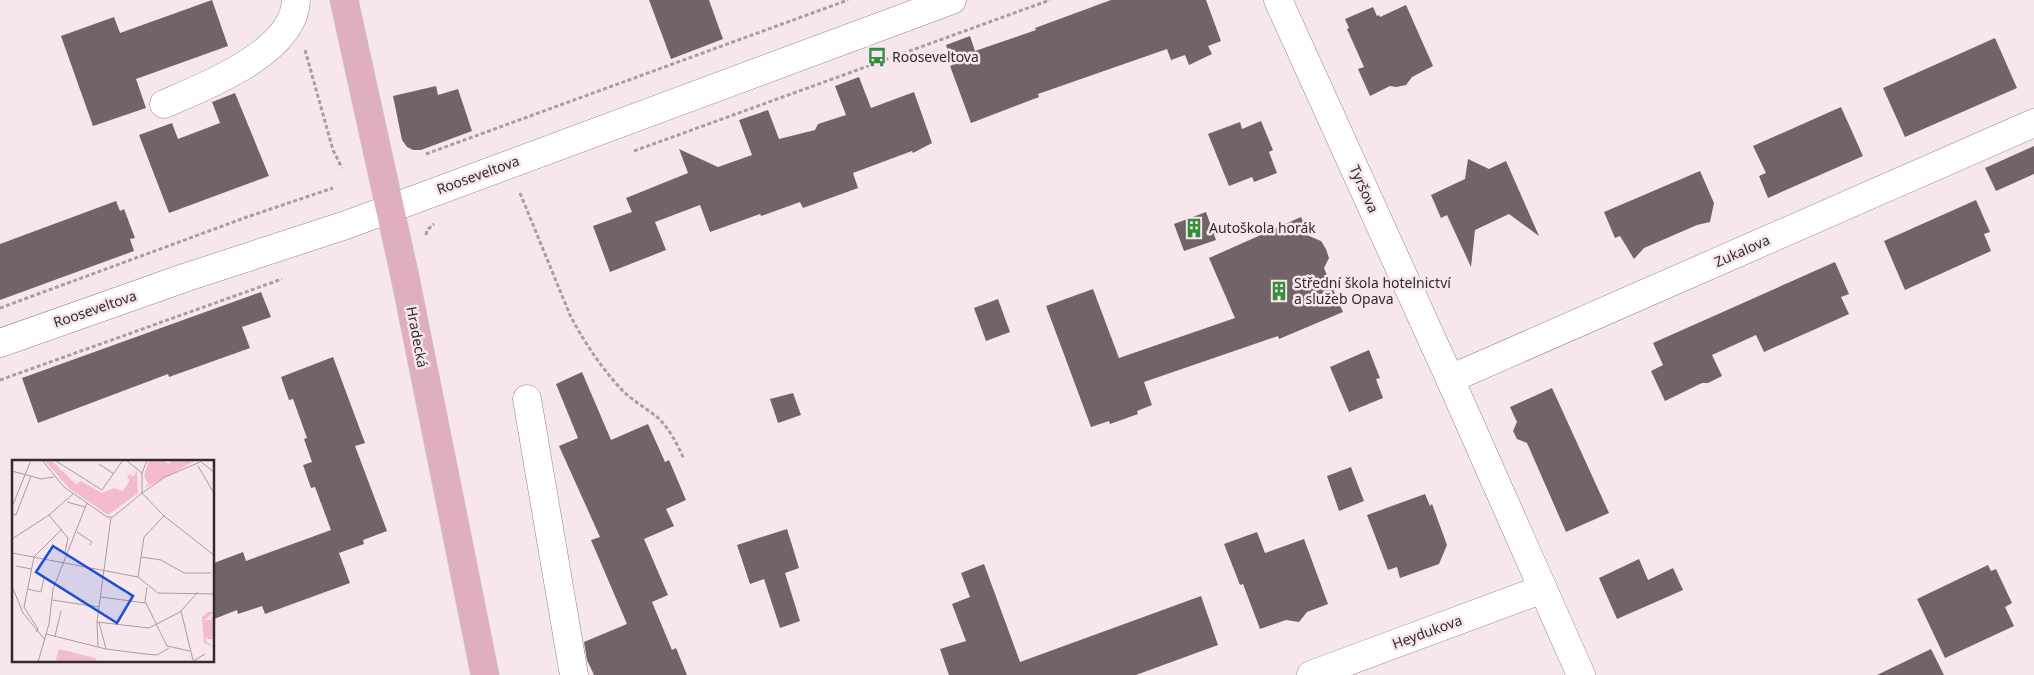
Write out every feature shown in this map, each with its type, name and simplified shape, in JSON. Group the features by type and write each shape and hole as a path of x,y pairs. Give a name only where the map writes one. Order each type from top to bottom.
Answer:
{"main road":[{"name":"Hradecká","path":"344,0 405,277 485,675"}],"street":[{"path":"164,104 197,90 248,63 282,34 296,10 296,0"},
{"name":"Rooseveltova","path":"0,343 187,277 346,225 952,0"},
{"name":"Tyršova","path":"1278,0 1450,379 1580,675"},
{"name":"Zukalova","path":"1450,379 2034,123"},
{"path":"527,399 574,675"},
{"name":"Heydukova","path":"1311,675 1543,590"}],"path":[{"path":"426,154 848,0"},
{"path":"632,152 1050,0"},
{"path":"288,26 297,35 304,49 333,150 342,168"},
{"path":"0,308 228,224 333,188"},
{"path":"511,196 520,192 579,333 610,377 656,417 668,430 684,460"},
{"path":"0,380 286,277"}],"building":[{"path":"212,0 228,46 136,79 146,108 93,126 61,36 114,17 120,33"},
{"path":"649,0 709,0 723,39 671,59"},
{"path":"1111,0 1206,0 1221,41 1208,46 1212,54 1189,65 1185,55 1171,60 1167,49 1038,94 1039,97 971,123 950,66 953,65 946,45 970,36 975,51 1036,30 1035,28"},
{"path":"1406,5 1433,66 1412,77 1406,85 1390,86 1370,96 1358,69 1364,67 1347,29 1349,28 1345,19 1373,7 1377,16 1379,15 1380,17"},
{"path":"1995,38 2017,88 1905,137 1883,88"},
{"path":"859,77 871,108 914,92 932,143 913,153 912,151 853,173 858,188 803,208 800,202 710,232 700,205 655,222 666,250 610,272 593,226 632,212 626,198 688,173 679,149 718,167 752,155 739,120 768,110 779,139 815,130 818,124 846,115 835,86"},
{"path":"436,86 438,95 458,89 472,131 421,150 413,150 407,147 402,140 393,96"},
{"path":"235,93 269,176 169,213 139,135 172,123 178,139 220,123 212,102"},
{"path":"1841,107 1863,156 1768,198 1759,176 1766,173 1753,146"},
{"path":"1261,121 1273,150 1269,152 1277,173 1254,182 1252,177 1229,186 1208,134 1240,122 1242,129"},
{"path":"2034,146 2034,174 1996,191 1985,168"},
{"path":"1468,159 1489,169 1506,161 1539,236 1509,214 1475,230 1471,267 1447,215 1441,218 1431,195 1465,179"},
{"path":"1700,171 1714,203 1710,222 1697,225 1644,248 1634,259 1620,236 1615,238 1604,212"},
{"path":"1976,200 1990,232 1984,234 1991,251 1905,290 1884,241"},
{"path":"116,201 120,211 124,209 135,238 130,239 134,251 0,300 0,244"},
{"name":"Autoškola horák","path":"1206,212 1216,240 1184,251 1174,224"},
{"path":"1301,217 1309,236 1321,241 1326,249 1329,258 1324,268 1343,312 1279,339 1278,336 1144,382 1152,405 1137,411 1138,414 1110,424 1109,421 1091,427 1046,306 1093,289 1119,358 1235,318 1209,258"},
{"path":"1835,262 1849,294 1841,297 1849,314 1764,352 1756,335 1712,355 1722,376 1708,383 1702,383 1665,401 1651,371 1663,365 1653,343"},
{"path":"261,292 271,317 242,327 250,348 169,377 168,374 38,423 22,378"},
{"path":"998,299 1010,332 986,341 974,308"},
{"path":"1369,350 1380,378 1376,379 1383,398 1349,412 1330,367"},
{"path":"333,357 365,443 355,446 387,531 363,540 364,544 339,553 350,583 265,614 262,606 238,614 237,610 215,619 215,563 243,552 246,561 331,530 315,487 311,488 303,465 312,462 304,439 307,438 293,399 289,400 281,377"},
{"path":"582,372 611,440 648,424 665,462 669,460 686,500 666,509 674,526 644,539 668,595 652,602 672,650 676,648 687,675 594,675 587,660 584,642 627,624 591,540 600,537 559,446 578,438 556,384"},
{"path":"1552,388 1609,513 1566,532 1527,443 1517,439 1513,431 1517,422 1510,407"},
{"path":"793,393 801,415 778,423 770,399"},
{"path":"1351,467 1364,501 1339,511 1327,476"},
{"path":"1425,494 1430,506 1432,504 1447,545 1439,564 1400,578 1397,567 1388,570 1367,515"},
{"path":"787,529 799,568 785,573 800,621 780,628 764,579 750,584 737,545"},
{"path":"1257,532 1265,553 1304,539 1328,604 1307,612 1299,622 1286,620 1260,629 1243,584 1240,585 1224,544"},
{"path":"1639,559 1648,580 1673,568 1683,590 1617,619 1599,578"},
{"path":"984,564 1020,662 1201,596 1218,645 1136,675 949,675 940,649 966,641 952,604 970,597 961,573"},
{"path":"1988,565 1991,571 1996,569 2012,603 2005,607 2014,626 1945,658 1917,599"},
{"path":"1931,649 1944,675 1877,675"}],"place":[{"name":"Rooseveltova","path":"877,57"},
{"name":"Autoškola horák","path":"1194,228"},
{"name":"Střední škola hotelnictví a služeb Opava","path":"1279,291"}]}
